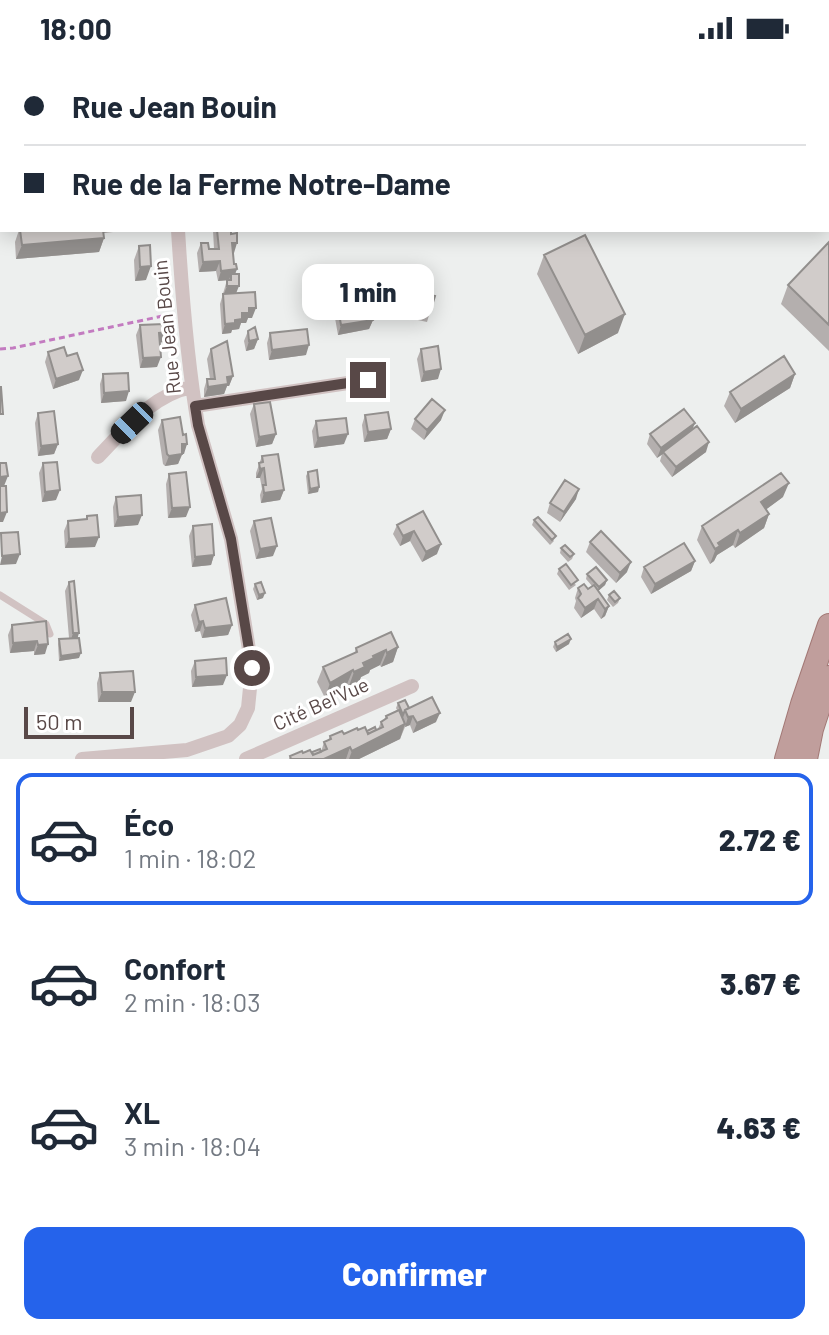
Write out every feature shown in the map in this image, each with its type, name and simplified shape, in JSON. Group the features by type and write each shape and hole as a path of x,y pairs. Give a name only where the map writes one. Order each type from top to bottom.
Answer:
{"highway":[{"path":"786,759 829,625"},
{"path":"806,759 829,677"}],"street":[{"name":"Rue Jean Bouin","path":"82,759 189,755 228,736 240,725 248,708 252,668 231,539 198,425 183,312 178,232"},
{"path":"195,406 368,380"},
{"path":"98,457 148,408 180,389 192,387"},
{"name":"Cité Bel'Vue","path":"246,759 412,686"}],"lane":[{"path":"0,595 46,624 50,634"}],"path":[{"path":"0,349 183,312"}],"building":[{"path":"20,232 103,232 104,238 22,245"},
{"path":"217,232 237,233 237,243 232,243 237,269 221,271 220,261 203,262 201,243 208,243 209,249 219,249"},
{"path":"585,235 625,314 585,335 544,255"},
{"path":"829,242 829,325 788,285"},
{"path":"150,245 151,266 140,267 139,246"},
{"path":"231,274 239,274 239,286 227,286"},
{"path":"397,288 435,296 430,312 394,304"},
{"path":"255,292 256,308 242,313 242,319 235,320 235,323 225,324 223,294"},
{"path":"370,303 373,320 341,325 338,308"},
{"path":"164,324 169,332 159,333 161,357 143,358 140,325"},
{"path":"255,327 258,339 249,341 248,331"},
{"path":"307,329 309,345 272,350 270,333"},
{"path":"227,341 233,376 227,377 228,384 208,387 207,379 215,379 211,349"},
{"path":"438,346 441,369 424,372 421,349"},
{"path":"64,347 67,356 77,353 83,370 56,379 48,352"},
{"path":"784,356 795,374 741,409 730,392"},
{"path":"128,373 129,391 104,393 103,374"},
{"path":"1,387 3,414 0,414"},
{"path":"432,399 445,410 427,430 415,419"},
{"path":"270,402 276,434 259,437 254,404"},
{"path":"684,409 695,423 661,448 650,434"},
{"path":"54,411 58,444 41,446 38,413"},
{"path":"388,412 391,429 368,432 365,415"},
{"path":"180,417 187,444 182,444 182,454 169,456 162,420"},
{"path":"346,418 348,434 318,438 316,421"},
{"path":"697,426 709,442 676,467 663,452"},
{"path":"278,454 284,490 264,493 264,468 260,469 259,463 263,462 262,456"},
{"path":"57,462 60,490 45,492 43,463"},
{"path":"0,463 6,463 8,476 0,477"},
{"path":"317,470 319,487 310,489 308,472"},
{"path":"186,472 190,507 172,508 169,474"},
{"path":"781,473 789,483 761,502 769,514 740,533 738,530 718,543 720,546 715,549 702,526"},
{"path":"565,480 579,489 564,512 550,503"},
{"path":"0,486 6,486 7,512 0,513"},
{"path":"141,495 142,515 118,517 116,497"},
{"path":"423,511 441,544 426,552 414,531 403,536 397,525"},
{"path":"97,515 99,537 69,539 68,521"},
{"path":"538,517 556,536 552,540 534,520"},
{"path":"271,518 277,546 260,549 254,521"},
{"path":"212,524 214,555 195,557 193,526"},
{"path":"601,531 631,562 620,573 590,542"},
{"path":"18,532 20,554 2,556 1,533"},
{"path":"684,543 695,561 655,584 644,567"},
{"path":"565,545 574,554 570,557 561,548"},
{"path":"566,564 578,580 571,585 559,569"},
{"path":"596,567 607,580 599,587 587,574"},
{"path":"74,581 79,633 73,633 69,582"},
{"path":"261,582 265,593 259,595 255,584"},
{"path":"584,584 588,589 594,585 609,606 605,609 598,599 585,608 578,598 581,594 578,588"},
{"path":"614,591 620,598 615,602 609,595"},
{"path":"226,598 232,625 205,628 203,621 199,622 195,605"},
{"path":"46,621 48,644 38,645 37,641 13,643 12,625"},
{"path":"391,632 398,647 373,656 363,663 365,667 330,683 323,667"},
{"path":"568,634 571,639 557,647 555,642"},
{"path":"79,638 81,653 61,656 59,639"},
{"path":"226,658 227,675 196,677 195,661"},
{"path":"133,671 135,692 102,692 100,673"},
{"path":"432,697 440,713 417,723 413,716 408,717 405,710"},
{"path":"405,700 409,708 403,715 398,703"},
{"path":"399,710 405,724 352,751 350,747 324,759 291,759 290,756 302,751 310,750 313,755 327,749 324,742 342,731 344,734 365,727 368,734 383,727 381,722 386,716"}],"route":[{"path":"252,668 231,539 195,406 368,380"}]}
